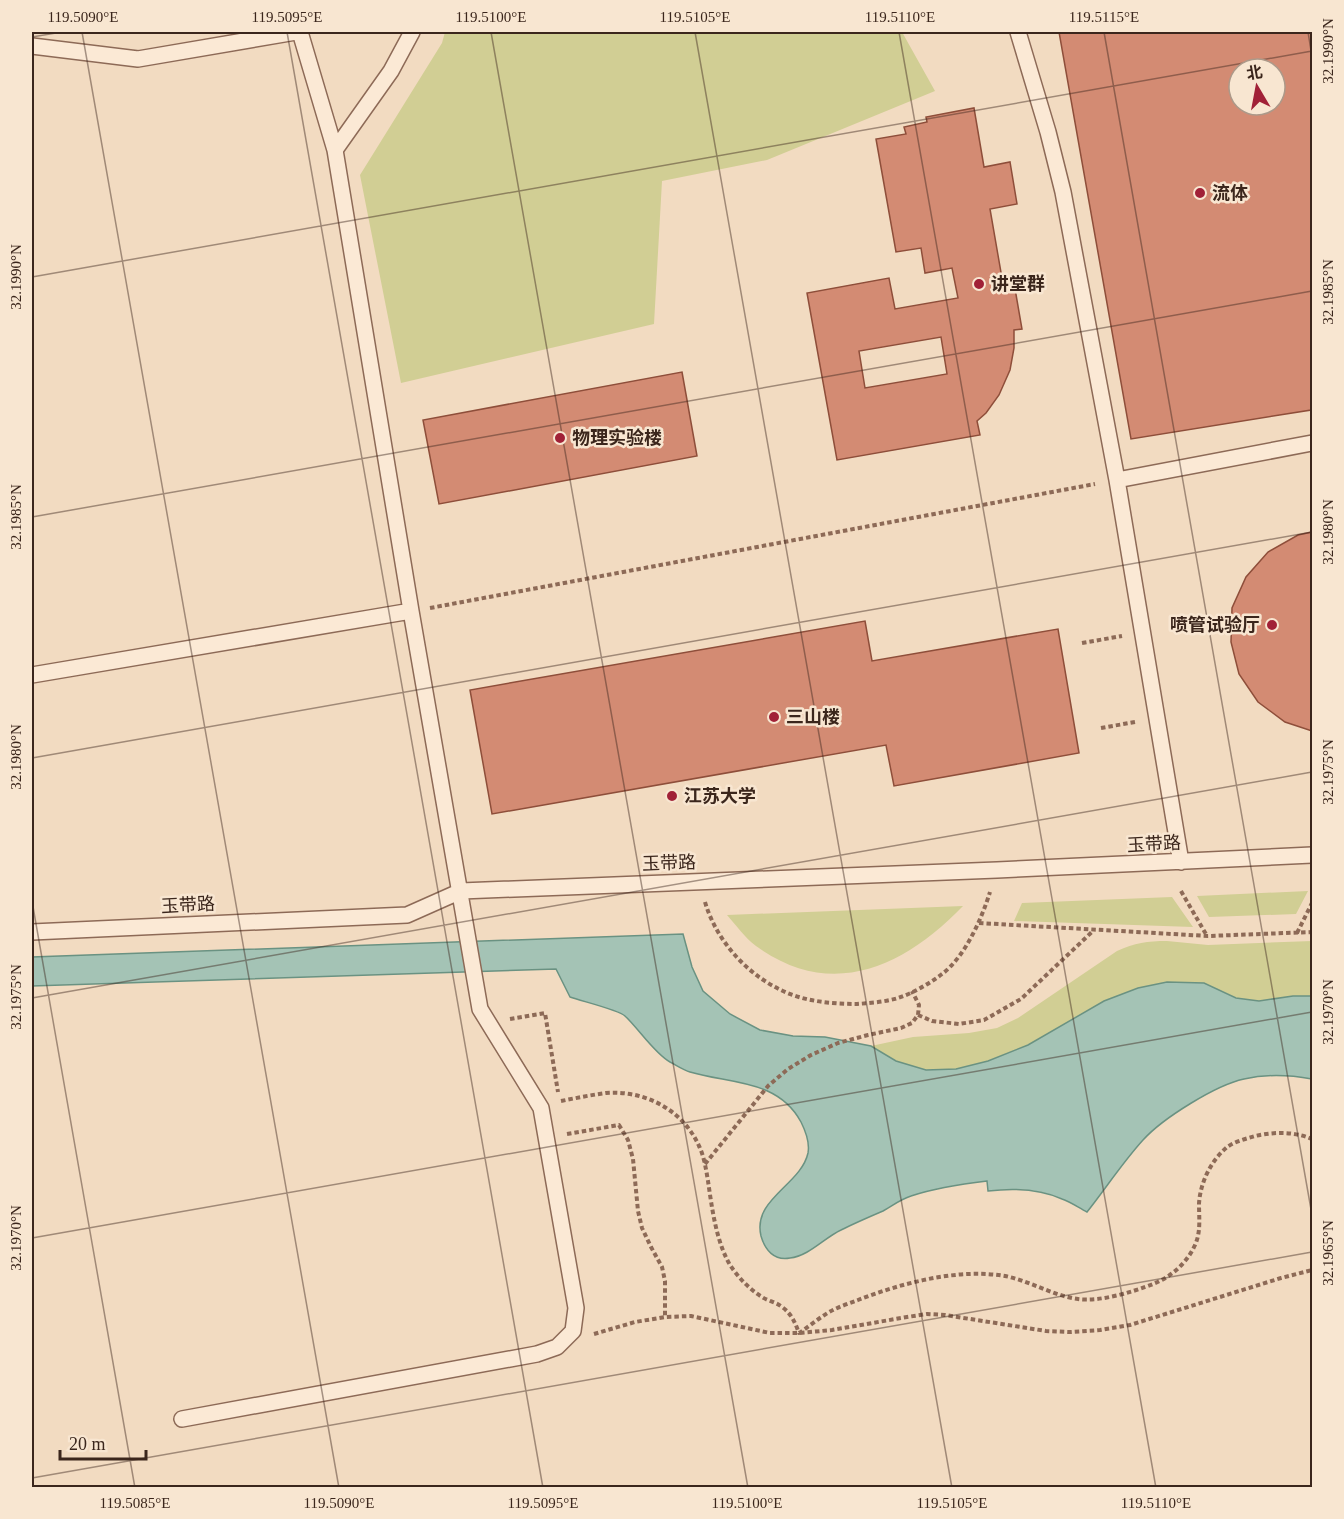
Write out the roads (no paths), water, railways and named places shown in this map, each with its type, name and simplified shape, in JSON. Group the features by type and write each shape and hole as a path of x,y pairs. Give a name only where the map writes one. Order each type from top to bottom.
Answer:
{"lane":[{"path":"32,46 138,59 298,32 335,150 480,1009 541,1108 576,1308 573,1331 557,1347 537,1353 182,1419"},
{"path":"335,150 391,71 412,32"},
{"path":"1018,32 1064,192 1117,480 1181,862"},
{"path":"1117,480 1312,443"},
{"path":"32,675 411,611"},
{"name":"玉带路","path":"32,932 407,915 461,891 1312,855"}],"place":[{"name":"流体","path":"1200,193"},
{"name":"讲堂群","path":"979,284"},
{"name":"物理实验楼","path":"560,438"},
{"name":"喷管试验厅","path":"1272,625"},
{"name":"三山楼","path":"774,717"},
{"name":"江苏大学","path":"672,796"}]}
